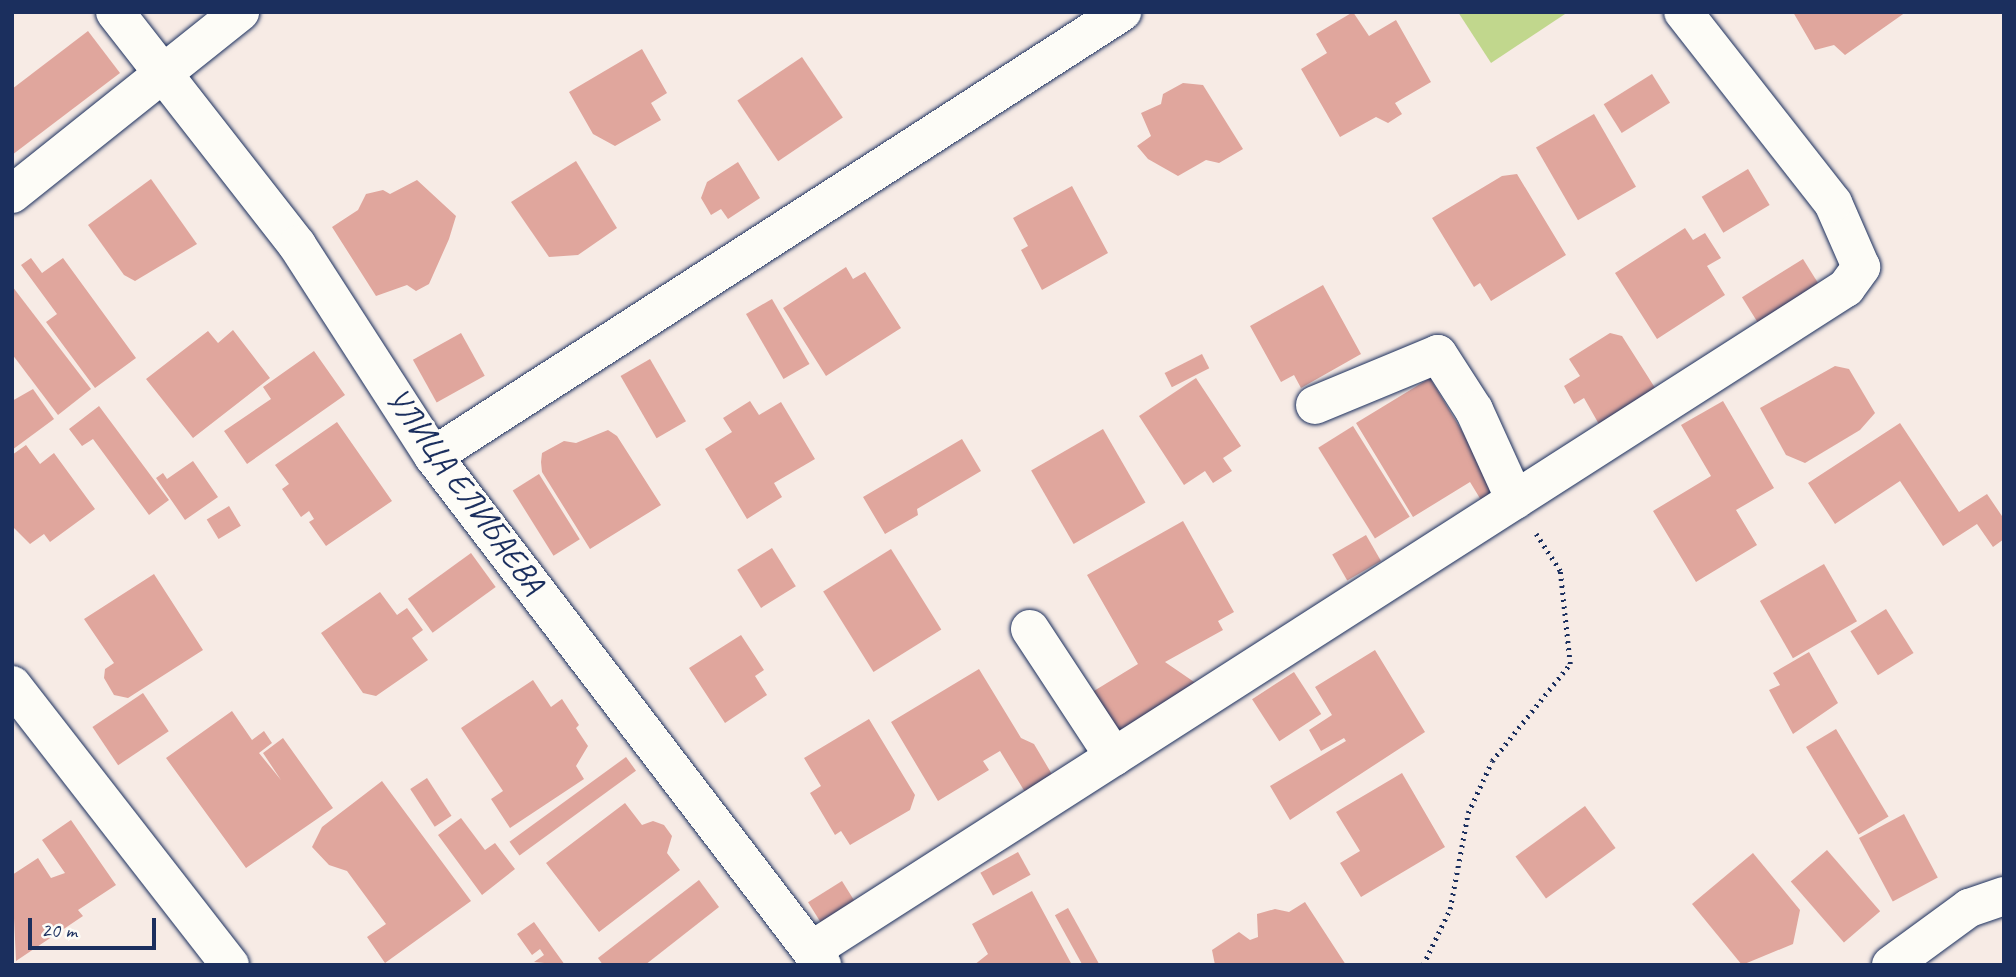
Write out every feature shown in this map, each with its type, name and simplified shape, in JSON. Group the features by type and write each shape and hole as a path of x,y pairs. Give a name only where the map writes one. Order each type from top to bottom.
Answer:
{"street":[{"name":"УЛИЦА ЕЛИБАЕВА","path":"115,12 297,245 433,456 817,958"},
{"path":"12,194 240,12"},
{"path":"433,456 1122,12"},
{"path":"817,958 1114,757 1846,288 1861,267 1833,203 1683,12"},
{"path":"1315,405 1438,354 1474,410 1515,500"},
{"path":"1030,629 1114,757"},
{"path":"12,685 230,965"},
{"path":"1891,965 1969,908 2004,896"}],"path":[{"path":"1423,965 1450,909 1468,813 1492,761 1570,664 1560,571 1515,500"}],"green space":[{"path":"1458,12 1568,12 1491,63"}],"building":[{"path":"1353,12 1369,36 1396,20 1431,82 1395,103 1402,114 1388,123 1376,117 1340,137 1301,69 1327,53 1316,34"},
{"path":"1793,12 1906,12 1845,55 1834,45 1815,50"},
{"path":"88,31 120,73 12,155 12,89"},
{"path":"642,49 667,93 651,103 661,120 615,146 593,134 569,92"},
{"path":"802,57 843,118 778,161 737,101"},
{"path":"1652,74 1670,103 1622,133 1604,104"},
{"path":"1183,83 1203,85 1243,149 1219,163 1206,160 1178,176 1148,159 1137,146 1151,136 1141,113 1161,104 1163,94"},
{"path":"1594,114 1636,187 1578,220 1536,148"},
{"path":"576,161 617,228 578,255 549,257 511,202"},
{"path":"738,162 760,198 728,219 721,209 711,215 701,198 707,182"},
{"path":"1748,169 1770,205 1723,233 1702,197"},
{"path":"1517,174 1566,255 1491,301 1480,283 1474,287 1432,218 1502,176"},
{"path":"151,179 197,244 135,281 124,275 88,225"},
{"path":"417,180 456,216 449,239 429,284 416,291 407,285 376,296 332,227 358,210 366,194 383,190 390,194"},
{"path":"1072,186 1108,253 1042,290 1021,250 1028,246 1013,218"},
{"path":"1685,228 1693,240 1705,233 1721,258 1707,266 1725,295 1657,339 1615,273"},
{"path":"31,258 42,273 63,258 136,358 95,388 46,322 57,314 21,265"},
{"path":"1803,259 1821,288 1760,326 1742,297"},
{"path":"846,267 853,279 865,272 901,328 826,376 783,308"},
{"path":"1323,285 1361,354 1301,388 1294,375 1281,382 1250,326"},
{"path":"12,286 91,389 58,415 12,354"},
{"path":"772,299 810,364 784,379 746,314"},
{"path":"233,330 270,378 193,438 146,379 208,331 218,343"},
{"path":"461,333 485,376 437,403 413,360"},
{"path":"1610,333 1622,336 1657,391 1600,426 1584,398 1574,404 1564,386 1580,376 1569,359"},
{"path":"314,351 345,395 247,464 224,431 271,399 263,387"},
{"path":"1202,354 1209,368 1172,387 1165,373"},
{"path":"650,359 686,421 657,438 621,376"},
{"path":"1835,366 1849,369 1875,413 1860,430 1805,463 1786,455 1760,408"},
{"path":"1196,378 1241,446 1223,458 1232,471 1213,483 1205,471 1184,485 1139,416"},
{"path":"1430,378 1497,489 1481,500 1470,482 1413,517 1356,423"},
{"path":"33,389 54,419 12,450 12,401"},
{"path":"750,401 759,415 781,402 815,459 774,483 782,497 747,519 705,449 732,432 723,418"},
{"path":"1723,401 1774,488 1736,510 1757,545 1696,582 1653,511 1711,476 1681,425"},
{"path":"99,406 169,500 149,515 93,439 82,446 69,429"},
{"path":"337,422 392,501 326,546 309,522 314,519 309,511 301,517 282,489 289,484 275,465"},
{"path":"1900,423 1959,512 1987,494 2004,519 2004,539 1993,547 1977,524 1943,546 1900,481 1835,524 1808,483"},
{"path":"1353,426 1410,517 1375,538 1318,448"},
{"path":"1103,429 1146,503 1074,544 1031,470"},
{"path":"608,430 617,436 661,505 590,549 542,472 542,453 564,441 576,443"},
{"path":"962,439 981,471 917,509 918,515 885,534 863,497"},
{"path":"26,445 40,464 54,453 95,509 50,542 44,534 30,544 12,526 12,455"},
{"path":"193,461 218,497 185,520 156,478 163,473 167,479"},
{"path":"539,474 580,539 554,556 513,490"},
{"path":"229,506 241,526 219,539 207,519"},
{"path":"1183,521 1234,612 1218,621 1223,630 1165,662 1200,686 1116,738 1089,694 1138,664 1087,575"},
{"path":"1366,535 1381,561 1347,580 1332,554"},
{"path":"772,548 796,586 761,608 737,570"},
{"path":"891,549 941,630 873,672 823,591"},
{"path":"471,553 496,587 433,633 408,599"},
{"path":"1824,564 1857,621 1793,658 1760,601"},
{"path":"154,574 203,650 128,698 114,695 104,678 105,669 114,663 84,619"},
{"path":"380,592 397,615 407,608 423,630 412,638 428,660 376,696 363,693 321,633"},
{"path":"1886,609 1914,653 1878,675 1850,631"},
{"path":"741,635 764,670 755,676 767,695 725,723 689,668"},
{"path":"1375,650 1425,732 1290,820 1270,786 1346,741 1344,738 1321,751 1309,730 1332,715 1315,687"},
{"path":"1809,652 1838,703 1793,734 1769,690 1780,685 1773,673"},
{"path":"979,669 1021,738 1034,744 1053,776 1025,792 1000,751 983,761 989,770 938,801 891,722"},
{"path":"1294,672 1321,714 1279,741 1252,699"},
{"path":"533,680 551,707 562,699 579,725 576,728 588,746 576,766 584,779 510,828 491,799 503,791 461,728"},
{"path":"143,693 169,731 118,765 92,727"},
{"path":"232,711 252,740 264,731 272,743 259,753 281,780 263,753 283,738 333,808 246,868 166,758"},
{"path":"869,719 915,795 910,810 850,845 841,831 835,835 810,793 821,786 804,758"},
{"path":"1836,729 1889,816 1859,834 1806,747"},
{"path":"626,757 636,771 519,855 510,842"},
{"path":"1402,773 1445,847 1361,897 1340,863 1360,851 1336,812"},
{"path":"427,778 452,816 435,827 410,789"},
{"path":"382,781 471,901 385,963 367,937 386,924 347,871 329,865 312,847 322,827"},
{"path":"625,803 642,825 653,821 664,825 672,836 667,853 680,870 599,932 546,863"},
{"path":"1585,806 1616,848 1546,899 1515,857"},
{"path":"1904,814 1938,878 1893,902 1859,838"},
{"path":"461,818 485,850 495,843 515,869 482,895 438,835"},
{"path":"71,820 116,885 78,910 83,916 16,961 12,875 38,858 51,878 65,873 42,840"},
{"path":"1827,850 1880,911 1844,943 1791,881"},
{"path":"1018,852 1031,875 993,896 980,873"},
{"path":"1753,853 1800,910 1793,944 1742,965 1692,904"},
{"path":"699,880 719,907 645,965 603,965 598,958"},
{"path":"842,881 856,903 822,924 808,902"},
{"path":"1032,891 1072,965 974,965 988,954 972,924"},
{"path":"1305,902 1346,965 1215,965 1212,950 1239,932 1250,940 1258,937 1257,914 1275,909 1289,912"},
{"path":"1068,908 1100,965 1082,965 1055,915"},
{"path":"534,922 565,965 534,962 544,955 540,949 532,955 517,934"}]}
